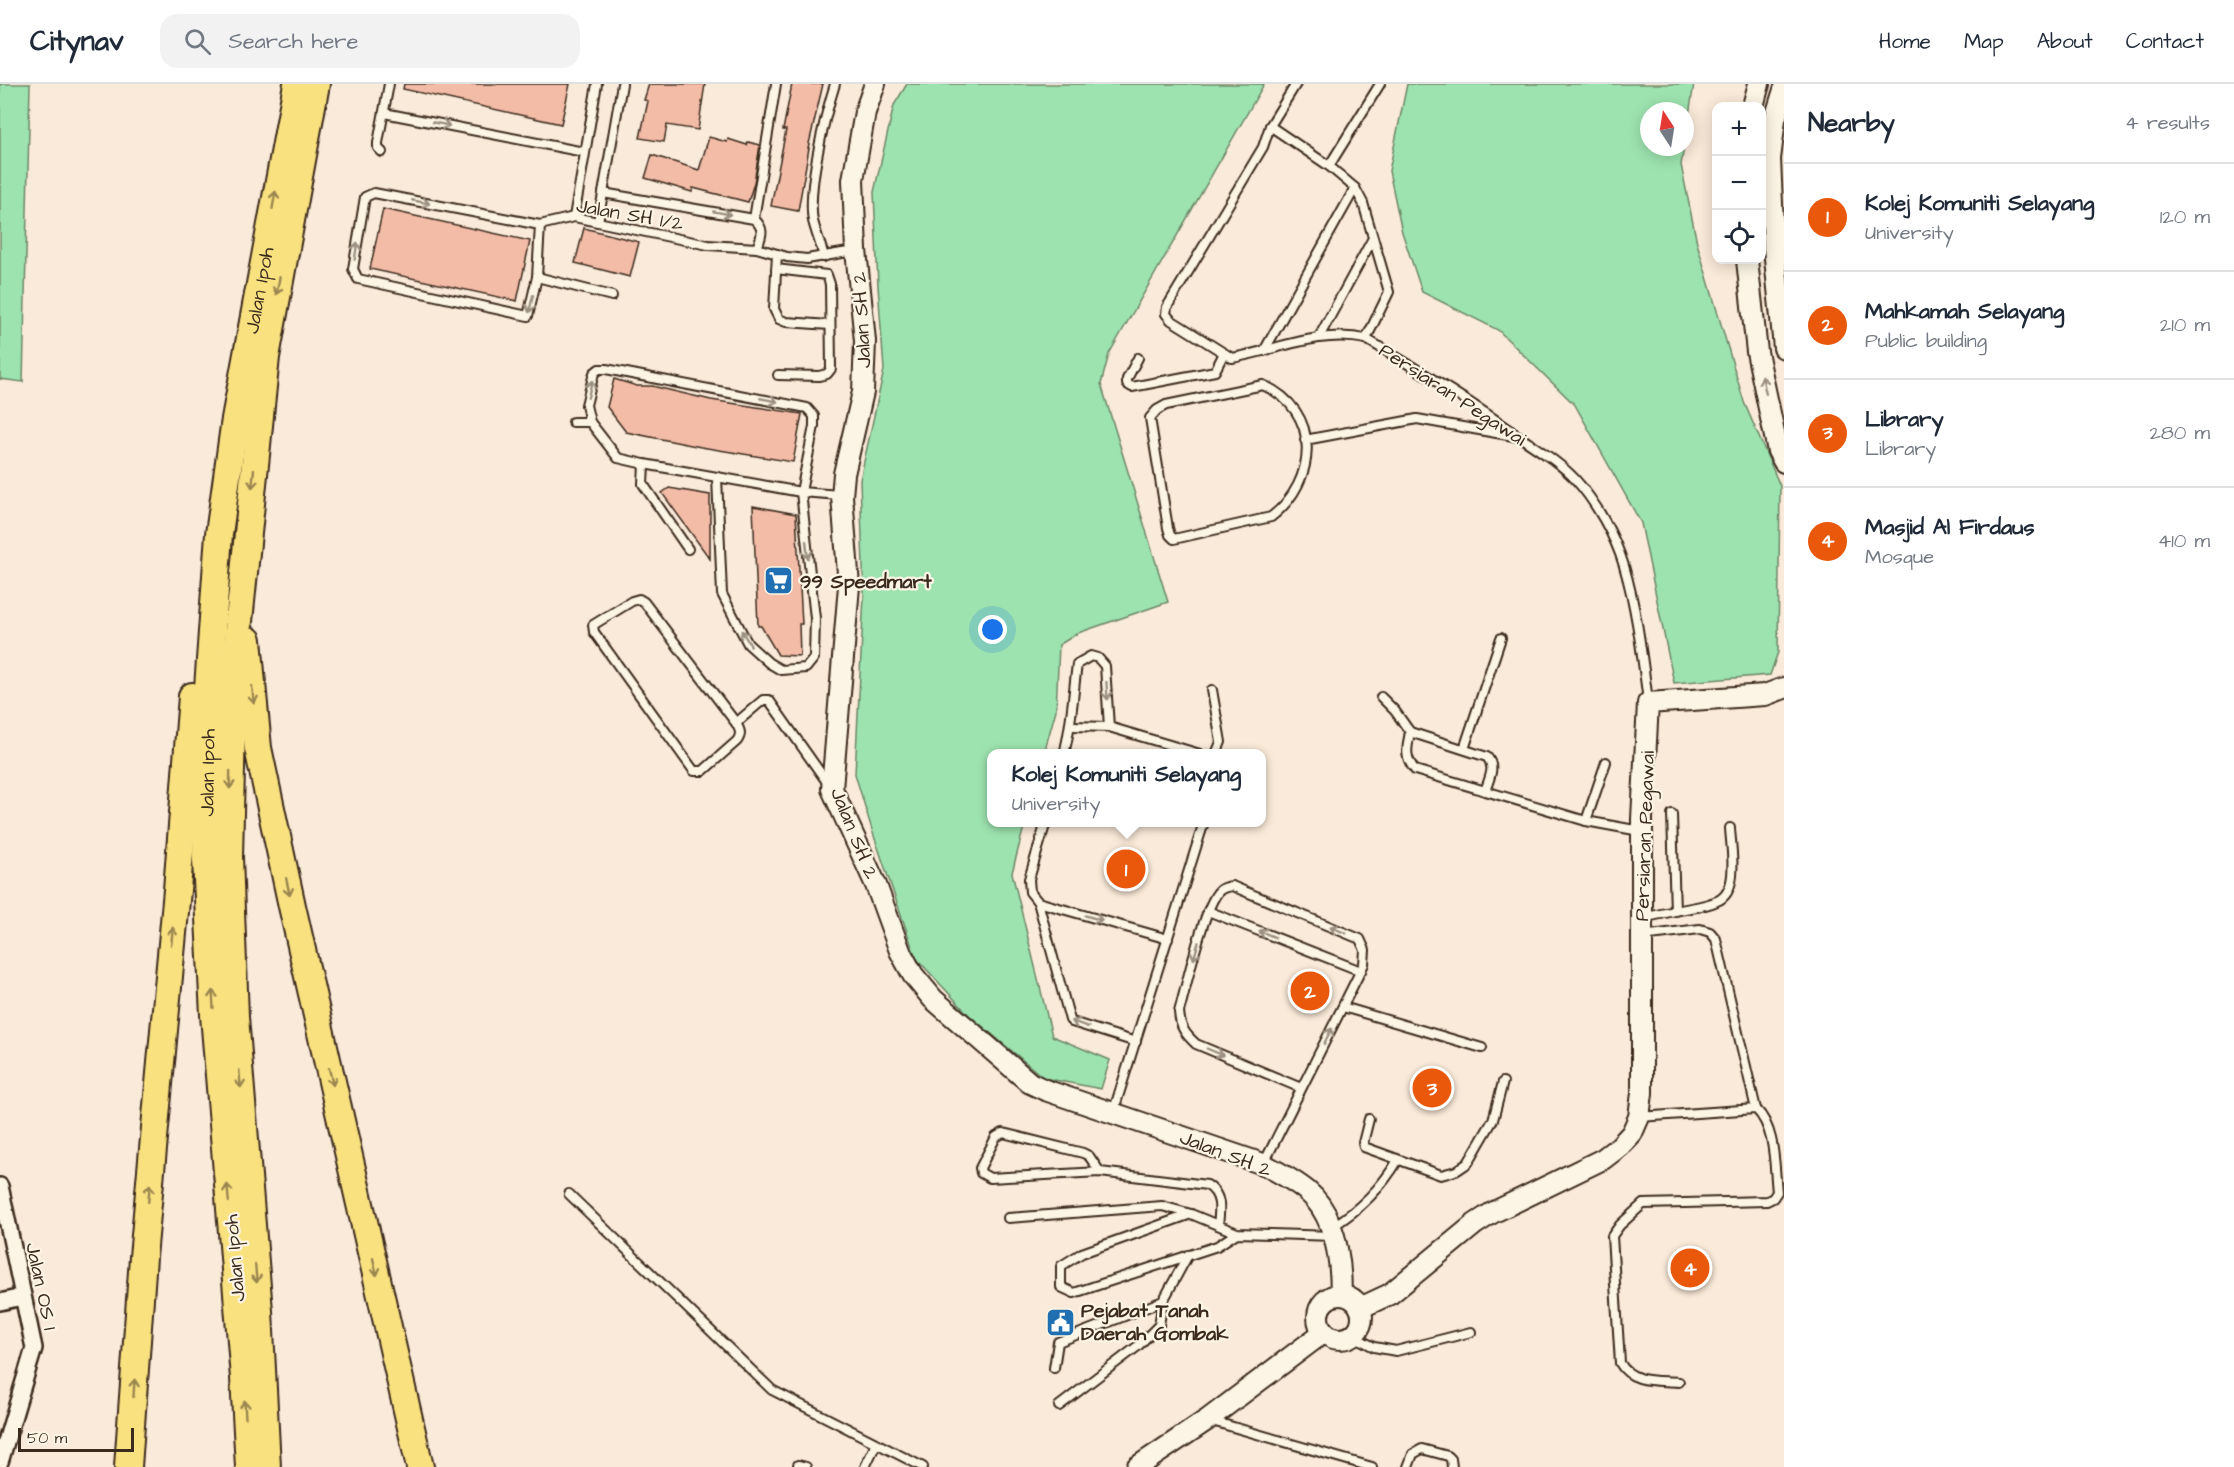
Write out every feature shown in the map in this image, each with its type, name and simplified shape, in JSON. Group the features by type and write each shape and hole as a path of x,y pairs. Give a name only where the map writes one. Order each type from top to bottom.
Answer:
{"highway":[{"name":"Jalan Ipoh","path":"249,1467 244,1378 214,1015 206,860 208,688 219,534 235,419 297,84"},
{"name":"Jalan Ipoh","path":"267,1467 258,1311 235,1017 229,857 233,680 266,357 316,84"},
{"path":"127,1467 142,1257 178,879 201,580 222,422 243,328 266,246"},
{"path":"242,596 258,748 420,1467"}],"street":[{"name":"Jalan SH 2","path":"874,84 865,112 853,180 856,250 865,341 863,392 844,474 842,496 849,586 832,789 876,885 900,951 914,975 933,999 1030,1083 1263,1164 1287,1176 1309,1192 1323,1210 1333,1232 1341,1277 1341,1295"},
{"path":"1754,102 1759,84"},
{"path":"1784,90 1775,119 1770,159 1774,248 1784,348"},
{"path":"1747,264 1757,352 1778,451 1784,462"},
{"path":"1648,703 1765,695 1784,688"},
{"name":"Persiaran Pegawai","path":"1360,1308 1390,1294 1474,1224 1603,1159 1632,1133 1639,1117 1642,1094 1642,831 1648,703"},
{"name":"Jalan OS 1","path":"0,1186 34,1348 3,1444 0,1462"},
{"path":"1341,1295 1356,1301 1360,1308 1361,1323 1352,1335 1337,1339 1324,1332 1317,1319 1321,1305 1333,1296 1341,1295"},
{"path":"0,1302 22,1297"},
{"path":"1137,1467 1207,1420 1324,1332"}],"lane":[{"path":"382,152 378,148 378,143 389,84"},
{"path":"574,217 597,84"},
{"path":"598,222 622,84"},
{"path":"754,219 776,84"},
{"path":"824,257 813,220 813,200 818,151 835,84"},
{"path":"1270,126 1329,166 1355,188 1363,203 1389,292 1366,339 1349,335 1319,337 1232,358 1171,320 1166,314 1167,307 1263,147 1270,126 1296,84"},
{"path":"1329,166 1380,84"},
{"path":"384,113 584,152"},
{"path":"1264,351 1355,188"},
{"name":"Jalan SH 1/2","path":"537,277 528,316 358,279 353,269 365,197 374,193 540,225 574,217 708,245 757,248 807,259 856,250"},
{"path":"603,193 754,219 761,226 763,233 757,248"},
{"path":"540,225 537,277 612,296"},
{"path":"1319,337 1373,238"},
{"path":"777,254 774,309 779,319 786,322 830,325"},
{"path":"776,268 827,275 830,284 831,369 827,374 819,376 778,375"},
{"name":"Persiaran Pegawai","path":"1366,339 1463,397 1575,479 1611,534 1623,565 1638,626 1648,703"},
{"path":"1138,358 1126,379 1127,384 1132,387 1215,371 1224,353"},
{"path":"717,477 722,594 748,644 769,663 781,670 806,668 814,658 815,618 801,492 814,426 813,416 807,408 599,369 594,373 586,405 590,422 618,458 801,492 842,496"},
{"path":"1263,385 1278,392 1299,415 1305,440 1307,457 1304,473 1296,491 1284,507 1271,517 1174,539 1170,535 1150,430 1149,418 1157,410 1166,405 1263,385"},
{"path":"1305,440 1417,419 1520,437"},
{"path":"573,422 590,422"},
{"path":"644,464 643,484 688,549"},
{"path":"639,599 644,602 736,723 741,730 741,736 737,741 703,771 699,773 694,771 594,632 593,625 632,601 639,599"},
{"path":"1464,749 1501,638"},
{"path":"1065,749 1072,726 1070,716 1077,664 1091,656 1098,658 1105,666 1109,727"},
{"path":"1212,690 1221,742 1218,749"},
{"path":"1382,697 1410,732 1487,757 1492,762 1492,769 1485,791"},
{"path":"736,723 763,700 769,700 832,789"},
{"path":"1072,726 1109,727 1186,749"},
{"path":"1410,732 1406,753 1408,762 1415,770 1586,821 1642,831"},
{"path":"1586,821 1606,762"},
{"path":"1672,814 1675,911"},
{"path":"1045,827 1029,879 1030,891 1038,902 1071,1021 1136,1042"},
{"path":"1113,1113 1202,827"},
{"path":"1641,927 1675,911 1717,901 1727,895 1732,883 1730,828"},
{"path":"1263,1164 1361,971 1365,950 1360,939 1232,886 1223,888 1218,892 1208,911 1179,1012 1179,1022 1184,1034 1196,1044 1301,1088"},
{"path":"1038,902 1168,939"},
{"path":"1208,911 1361,971"},
{"path":"1641,927 1700,929 1710,932 1716,939 1756,1109 1764,1116 1769,1130 1777,1192 1767,1201 1643,1204 1612,1236 1620,1363 1626,1373 1635,1378 1679,1382"},
{"path":"1343,1007 1482,1048"},
{"path":"1369,1119 1364,1147 1441,1175 1456,1171 1468,1163 1492,1120 1503,1082"},
{"path":"1639,1117 1756,1109"},
{"path":"1100,1172 1089,1156 1083,1153 1003,1133 996,1137 980,1168 981,1173 990,1178 1100,1172 1207,1185 1213,1188 1219,1200 1218,1225"},
{"path":"1008,1218 1162,1206 1191,1214 1236,1233 1333,1232 1389,1176 1398,1160"},
{"path":"569,1194 772,1390 911,1464 923,1467"},
{"path":"1191,1214 1082,1253 1061,1266 1061,1287 1074,1293 1217,1246 1236,1233"},
{"path":"1059,1406 1138,1346 1159,1325 1163,1301 1188,1256"},
{"path":"1054,1368 1058,1342 1163,1301"},
{"path":"1352,1335 1374,1347 1396,1351 1471,1332"},
{"path":"1207,1420 1372,1467"},
{"path":"865,1467 876,1444"},
{"path":"1408,1467 1413,1454 1422,1449 1448,1456 1452,1467"}],"green space":[{"path":"0,84 30,84 23,382 0,379"},
{"path":"907,84 1264,84 1109,354 1101,384 1168,602 1078,633 1059,645 1056,710 1045,749 987,749 987,827 1024,827 1012,873 1052,1036 1110,1060 1101,1089 1044,1078 969,1015 916,958 855,774 864,595 860,480 884,370 874,192 894,105"},
{"path":"1407,84 1694,84 1691,102 1640,102 1640,156 1682,156 1681,165 1697,243 1744,402 1780,486 1778,652 1770,675 1674,683 1641,523 1575,405 1498,330 1422,292 1402,232 1389,171"}],"building":[{"path":"404,84 570,84 561,124 403,89"},
{"path":"649,84 705,84 698,130 667,125 664,142 640,138 648,101 644,100"},
{"path":"792,84 823,84 808,148 798,211 771,206 786,130 783,130"},
{"path":"709,137 727,142 728,139 747,145 748,142 760,145 754,183 748,202 693,188 692,192 645,178 652,155 699,170"},
{"path":"383,209 530,241 517,301 370,269"},
{"path":"584,228 639,242 630,277 575,263"},
{"path":"614,379 637,386 652,386 711,400 802,414 793,462 626,432 607,407"},
{"path":"669,488 710,495 710,559 662,493"},
{"path":"753,506 796,514 802,624 799,624 800,656 778,655 761,626 758,626"}],"place":[{"name":"99 Speedmart","path":"779,581"},
{"name":"Kolej Komuniti Selayang","path":"1126,869"},
{"name":"Mahkamah Selayang","path":"1310,991"},
{"name":"Library","path":"1432,1088"},
{"name":"Masjid Al Firdaus","path":"1690,1268"},
{"name":"Pejabat Tanah Daerah Gombak","path":"1060,1322"}]}
